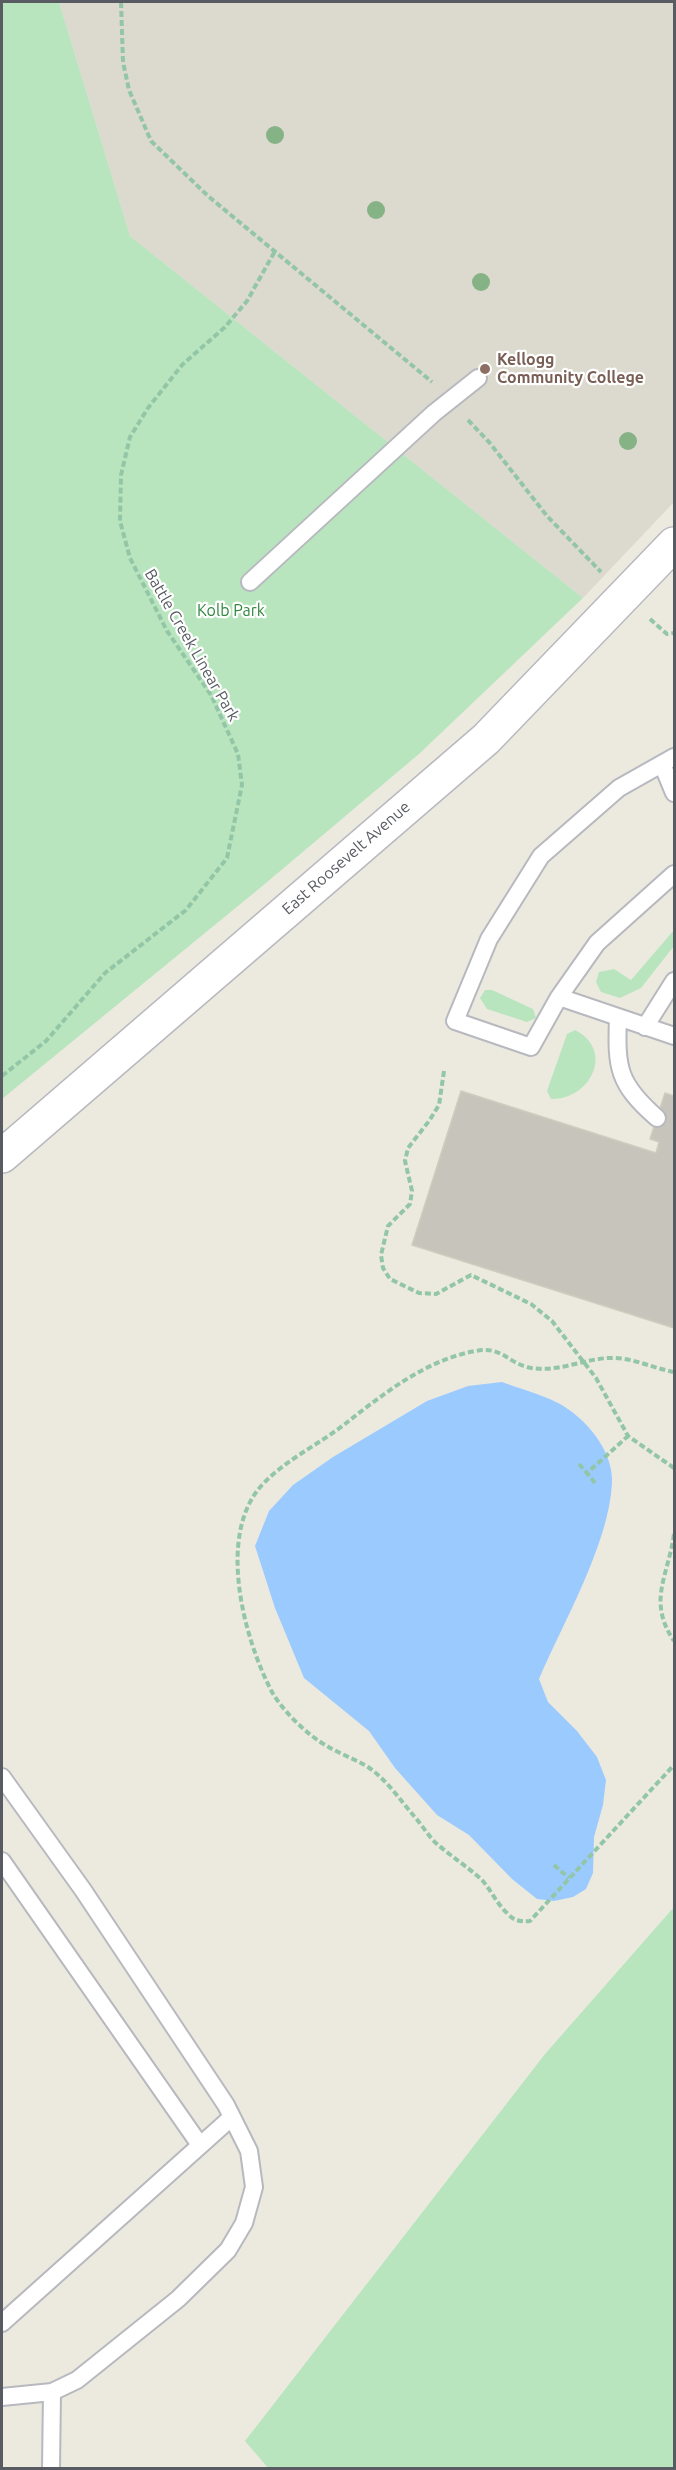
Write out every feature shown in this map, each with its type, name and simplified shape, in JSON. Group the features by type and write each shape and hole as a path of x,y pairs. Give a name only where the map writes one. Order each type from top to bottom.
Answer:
{"street":[{"name":"East Roosevelt Avenue","path":"2,1156 486,739 624,596 672,551"}],"lane":[{"path":"250,582 449,400 477,378"},
{"path":"675,793 668,761 619,788 541,856 489,939 455,1021 531,1047 558,997 597,943 675,873"},
{"path":"645,1027 675,981"},
{"path":"558,997 675,1036"},
{"path":"618,1018 617,1053 622,1076 633,1096 657,1118"},
{"path":"2,1777 83,1890 232,2117 249,2151 254,2187 244,2223 228,2250 178,2299 77,2380 52,2392 2,2397"},
{"path":"2,1861 200,2145"},
{"path":"2,2323 232,2117"},
{"path":"51,2469 52,2392"}],"path":[{"path":"121,2 123,62 129,90 141,123 151,141 208,196 387,342 449,400 489,442 546,516 624,596 667,634 675,633"},
{"name":"Battle Creek Linear Park","path":"2,1076 46,1041 105,973 186,910 227,858 242,785 238,754 211,695 167,630 130,558 120,521 121,475 130,437 148,408 182,365 225,327 248,301 275,251"},
{"path":"444,1071 439,1105 408,1148 405,1161 412,1191 410,1204 388,1226 381,1255 383,1268 390,1279 419,1293 436,1294 471,1275 496,1285 531,1304 552,1321 596,1378 628,1436 675,1468"},
{"path":"675,1372 637,1361 612,1358 582,1360 551,1369 527,1367 494,1350 474,1351 433,1365 372,1403 328,1437 275,1472 259,1488 246,1511 239,1548 239,1601 258,1663 274,1695 302,1726 324,1744 370,1768 435,1843 480,1878 507,1914 519,1922 530,1921 675,1765"},
{"path":"587,1473 628,1436"},
{"path":"579,1464 595,1483"},
{"path":"675,1534 661,1592 660,1609 664,1626 675,1641"},
{"path":"554,1865 569,1878"}],"shaded area":[{"name":"Kellogg Community College","path":"59,2 674,2 674,502 583,598 130,236"}],"green space":[{"name":"Kolb Park","path":"2,2 59,2 130,236 583,598 419,754 260,888 2,1099"},
{"path":"674,930 674,946 641,988 620,998 601,992 596,982 599,972 614,969 631,980"},
{"path":"485,990 492,990 533,1009 536,1018 527,1022 487,1009 480,998"},
{"path":"575,1030 587,1039 594,1049 596,1061 593,1072 587,1083 577,1091 565,1097 551,1099 547,1091 567,1034"},
{"path":"674,1907 674,2468 268,2468 245,2441 545,2054"}],"water":[{"path":"502,1382 538,1394 568,1409 578,1417 603,1447 611,1471 609,1507 594,1557 539,1679 548,1702 577,1731 597,1757 606,1780 603,1805 594,1837 593,1873 586,1889 573,1897 554,1901 537,1899 512,1879 469,1835 437,1815 395,1768 369,1731 304,1678 275,1608 255,1546 269,1511 293,1485 333,1457 427,1401 468,1386"}],"building":[{"path":"461,1091 656,1153 659,1142 650,1139 665,1093 674,1096 674,1328 412,1245"}],"place":[{"name":"Kellogg Community College","path":"485,369"}]}
